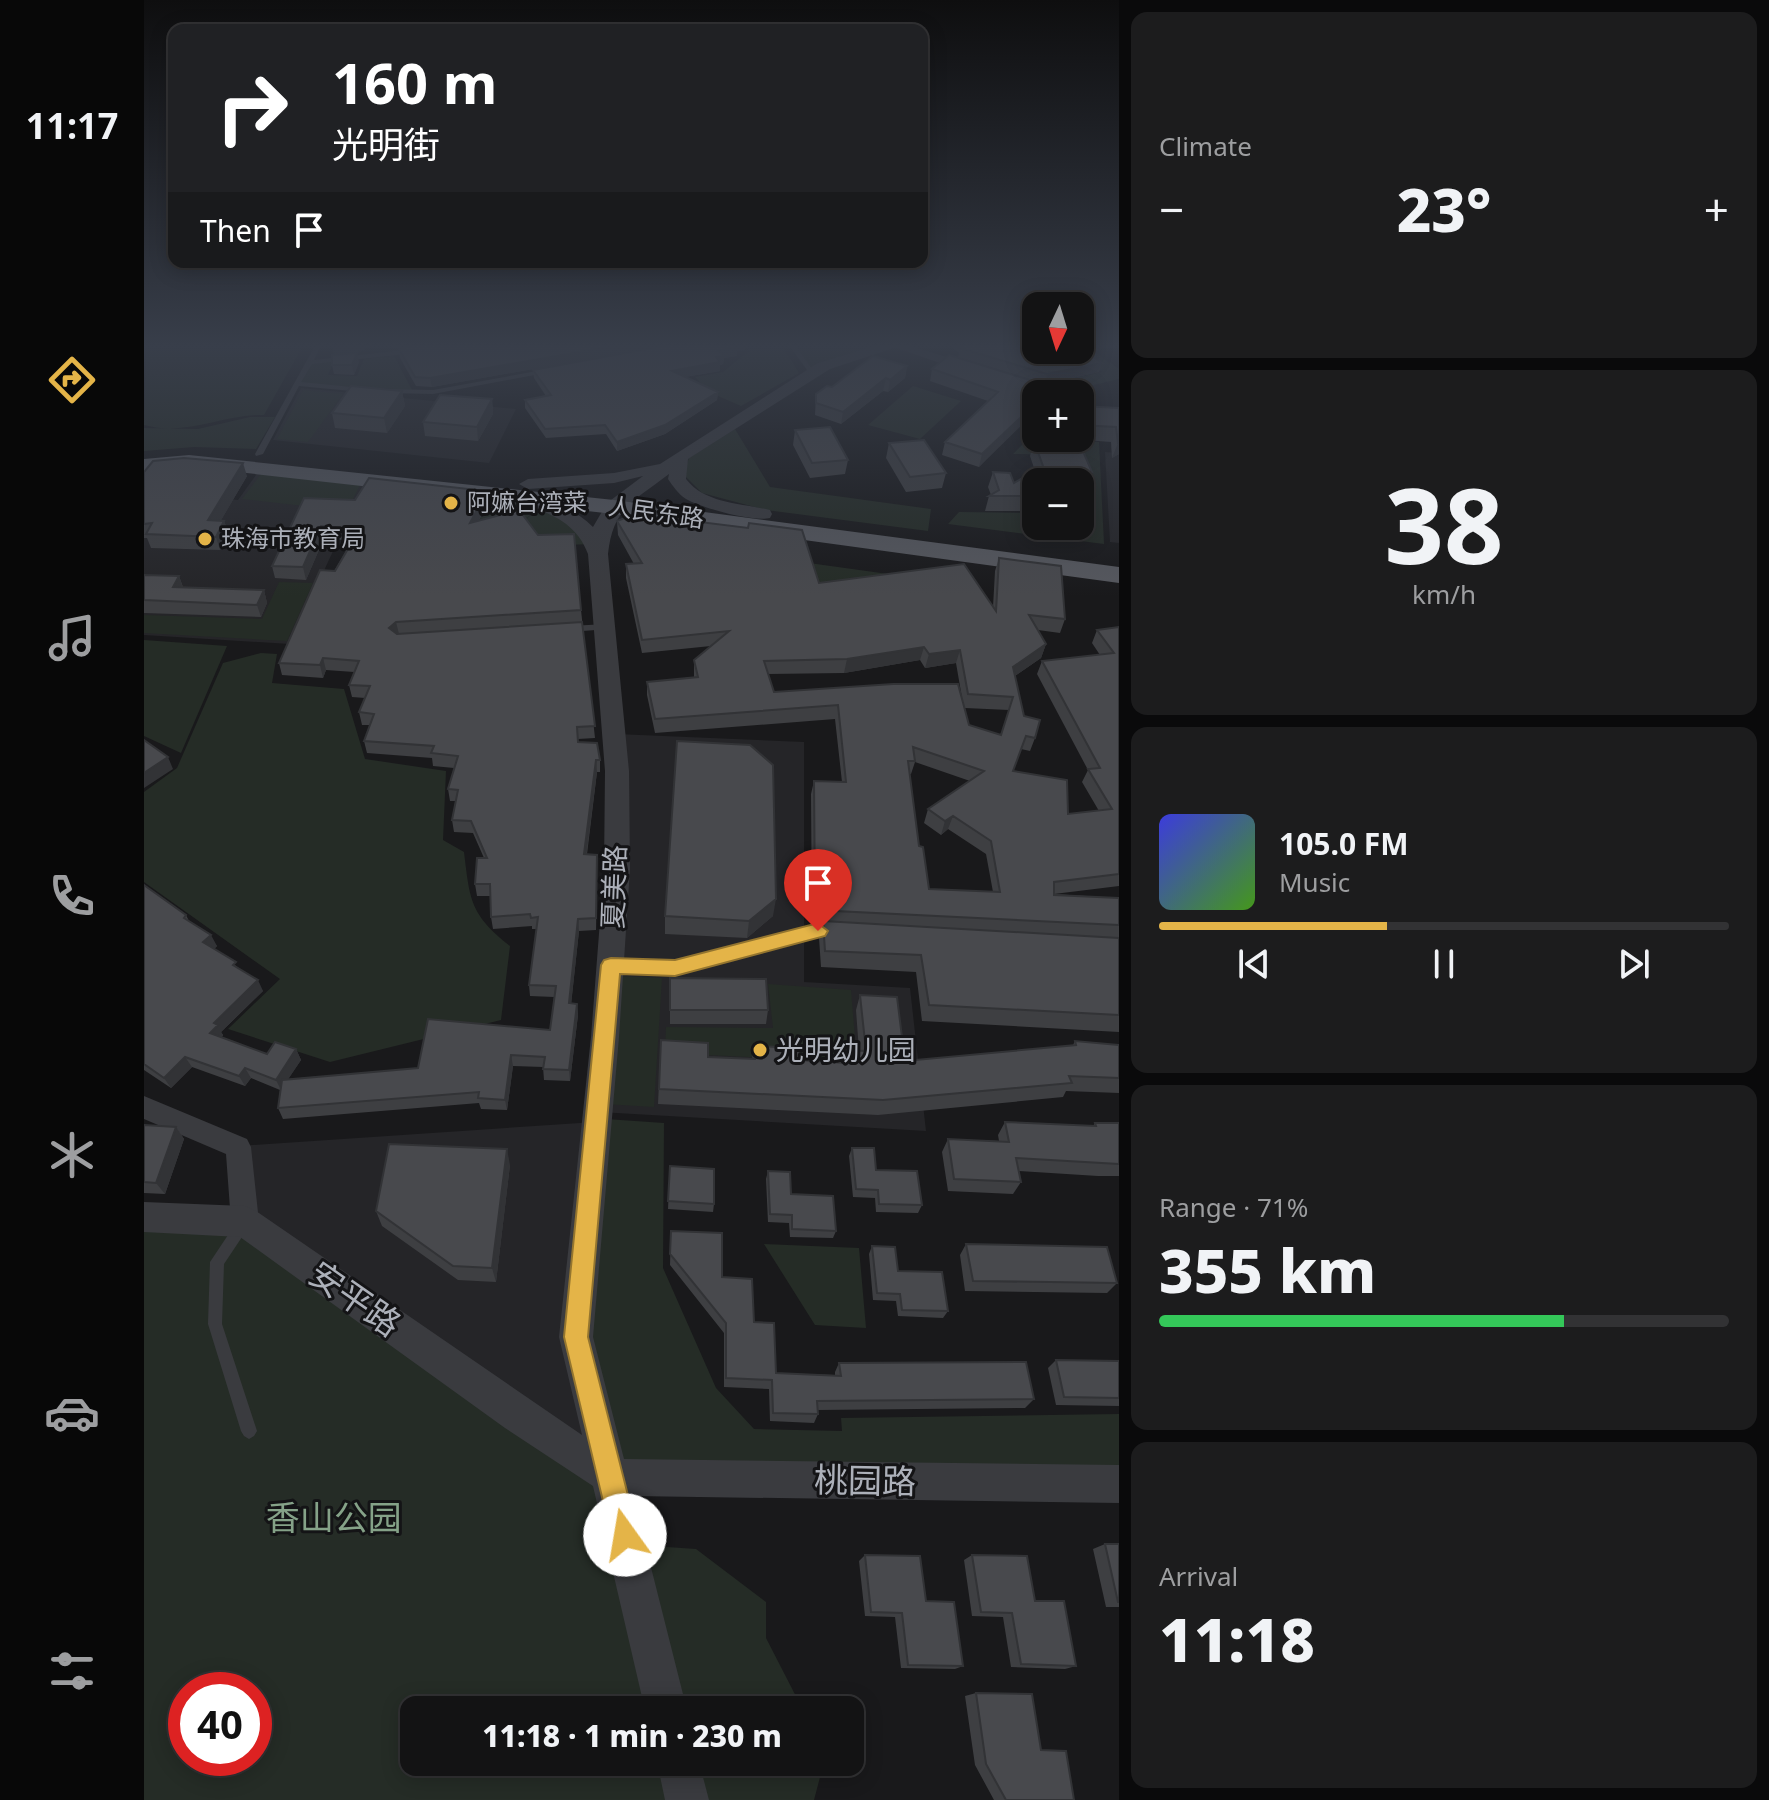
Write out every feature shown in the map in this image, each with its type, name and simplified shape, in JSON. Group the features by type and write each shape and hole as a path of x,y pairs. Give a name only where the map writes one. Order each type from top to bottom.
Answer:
{"main road":[{"name":"人民东路","path":"144,453 191,449 259,454 519,490"},
{"name":"人民东路","path":"144,466 189,462 228,464 519,490 763,514 1119,560"},
{"name":"人民东路","path":"622,501 1119,575"}],"street":[{"path":"622,501 680,457 726,428"},
{"path":"519,490 629,476 680,457"},
{"path":"680,457 676,474 682,487 708,500 763,514"},
{"path":"519,490 580,522 590,532 598,554"},
{"name":"夏美路","path":"622,501 601,529 598,554 617,771 617,869 611,965 576,1337 663,1696"},
{"path":"144,1107 238,1147 245,1222 144,1217"},
{"name":"安平路","path":"245,1222 518,1415 612,1477"},
{"name":"桃园路","path":"612,1477 1119,1484"},
{"path":"681,1776 687,1800"}],"lane":[{"path":"259,454 273,428"},
{"path":"558,630 606,627"},
{"path":"611,965 675,968 818,931 846,932"},
{"path":"245,1222 217,1262 215,1324 249,1431"}],"shaded area":[{"path":"279,428 506,428 489,463 273,440"},
{"path":"1105,452 1119,453 1119,543 1110,542"},
{"path":"261,468 366,480 290,644 144,635 144,537 189,495 238,500"},
{"path":"616,734 804,742 804,982 910,988 926,1131 599,1112"},
{"path":"595,1122 610,1475 246,1222 239,1146"}],"green space":[{"path":"144,428 268,428 256,449 194,447 144,451"},
{"path":"283,428 318,428 308,442 277,439"},
{"path":"879,428 932,428 920,439"},
{"path":"735,429 770,487 931,509 928,531 766,510 702,493 683,474 689,458"},
{"path":"1094,442 1099,442 1104,544 1073,540 1094,540 1094,468 1083,468 1078,455 1013,454 1022,445 1022,452 1094,452"},
{"path":"264,470 362,481 347,511 242,499"},
{"path":"410,492 506,497 538,507 524,521 541,506 573,522 591,544 541,546 443,540 457,514 483,517 491,502"},
{"path":"959,512 1022,513 1022,533 948,524"},
{"path":"809,563 917,578 820,595"},
{"path":"279,582 313,583 287,641 144,633 144,615 262,619"},
{"path":"144,640 227,646 181,753 144,736"},
{"path":"261,653 277,654 272,683 344,689 365,759 446,771 443,840 464,852 474,905 487,925 510,946 501,1020 330,1062 228,1029 280,979 144,882 144,792 177,768 223,663"},
{"path":"616,976 662,978 654,1107 604,1104"},
{"path":"768,984 851,990 857,1062 665,1053 666,1027 773,1028"},
{"path":"606,1119 664,1123 663,1268 716,1388 754,1429 842,1431 841,1418 1119,1414 1119,1471 619,1464 587,1336"},
{"name":"香山公园","path":"144,1220 243,1225 610,1478 661,1696 400,1696 400,1776 679,1776 684,1800 144,1800"},
{"path":"764,1244 859,1248 866,1328 815,1325"},
{"path":"638,1545 696,1549 766,1602 766,1638 796,1696 676,1696"},
{"path":"696,1776 820,1776 814,1800 702,1800"}],"building":[{"path":"607,428 657,428 617,442"},
{"path":"831,428 848,460 812,463 795,430"},
{"path":"960,428 1010,428 982,454 945,442"},
{"path":"924,440 946,473 910,477 889,443"},
{"path":"1038,452 1083,452 1090,468 1040,468 1043,466"},
{"path":"184,458 243,463 208,520 224,521 216,537 146,534 152,523 144,524 144,472 153,461"},
{"path":"993,472 1010,473 1014,483 1022,478 1022,496 989,496 999,490"},
{"path":"369,478 487,491 470,523 519,510 538,535 574,534 581,610 396,622 389,628 397,634 582,622 595,726 577,727 578,742 597,743 600,760 596,760 584,854 597,855 596,918 578,919 569,1003 577,1004 569,1070 543,1069 545,1057 511,1055 505,1100 478,1098 479,1092 278,1108 282,1080 418,1068 428,1019 550,1030 556,986 529,985 538,917 531,918 530,914 491,917 490,884 475,884 477,858 487,858 471,821 452,820 458,790 448,789 458,756 431,753 434,746 364,741 374,714 359,712 370,686 349,685 359,661 323,658 320,665 279,663 320,570 335,571 359,530 321,526 303,567 272,566 304,498 355,500"},
{"path":"635,514 748,528 749,523 802,530 819,583 964,564 996,611 999,558 1061,566 1065,619 1029,615 1046,644 1013,667 1024,716 1040,720 1035,738 1026,736 1013,771 1067,780 1068,814 1112,809 1088,769 1100,768 1042,661 1114,653 1097,630 1119,627 1119,874 1054,882 1054,895 1119,898 1119,925 815,910 814,781 846,782 838,705 655,719 647,682 698,677 694,660 729,631 642,640 626,564 642,563 617,521","holes":["924,647 929,654 960,650 968,694 1013,697 1001,735 969,725 958,684 893,684 774,692 764,661 847,659","913,747 984,771 928,809 945,821 953,816 991,841 1000,892 929,889 923,847 919,846 908,761 915,761"]},
{"path":"144,575 179,576 173,587 264,590 257,605 144,600"},
{"path":"144,740 168,757 144,773"},
{"path":"677,741 750,745 773,765 776,899 749,921 665,916"},
{"path":"144,885 186,915 184,918 211,935 203,942 258,980 214,1023 218,1025 210,1033 267,1054 275,1042 296,1049 276,1080 245,1068 239,1076 185,1057 164,1078 144,1064"},
{"path":"823,921 1119,938 1119,1015 929,1005 921,955 825,951"},
{"path":"670,978 766,979 768,1010 670,1010"},
{"path":"860,995 897,997 905,1061 1076,1045 1075,1041 1119,1045 1119,1078 1069,1076 1072,1083 883,1100 659,1089 661,1040 708,1043 708,1057 755,1059 754,1046 799,1048 800,1060 846,1063 844,1050 866,1051"},
{"path":"1005,1122 1096,1126 1095,1123 1119,1123 1119,1164 1016,1158 1021,1182 954,1179 948,1139 1009,1142"},
{"path":"144,1125 176,1127 156,1183 144,1182"},
{"path":"389,1144 507,1149 492,1268 453,1266 376,1211"},
{"path":"852,1148 874,1148 876,1170 917,1171 922,1205 879,1204 878,1190 856,1189"},
{"path":"670,1166 714,1169 714,1204 668,1201"},
{"path":"768,1171 790,1172 791,1194 833,1196 836,1231 792,1229 792,1215 770,1214"},
{"path":"671,1231 722,1233 722,1277 752,1279 754,1322 774,1323 776,1373 841,1376 839,1363 1026,1362 1034,1399 817,1401 818,1414 773,1413 772,1380 726,1378 726,1323 670,1254"},
{"path":"966,1244 1107,1247 1117,1283 973,1281"},
{"path":"872,1246 895,1247 898,1271 942,1272 948,1311 902,1310 900,1294 877,1293"},
{"path":"1056,1360 1119,1361 1119,1398 1064,1397"},
{"path":"1105,1544 1119,1544 1119,1602 1118,1602"},
{"path":"865,1555 920,1556 926,1601 954,1602 963,1666 908,1665 902,1613 871,1612"},
{"path":"972,1555 1027,1556 1035,1601 1064,1601 1076,1666 1021,1664 1012,1613 981,1612"},
{"path":"976,1693 1032,1694 1041,1750 1066,1751 1074,1800 1006,1800 986,1764"}],"place":[{"name":"阿嫲台湾菜","path":"451,503"},
{"name":"珠海市教育局","path":"205,539"},
{"name":"光明幼儿园","path":"760,1050"}],"route":[{"path":"625,1535 576,1337 611,965 675,968 818,931"}]}
